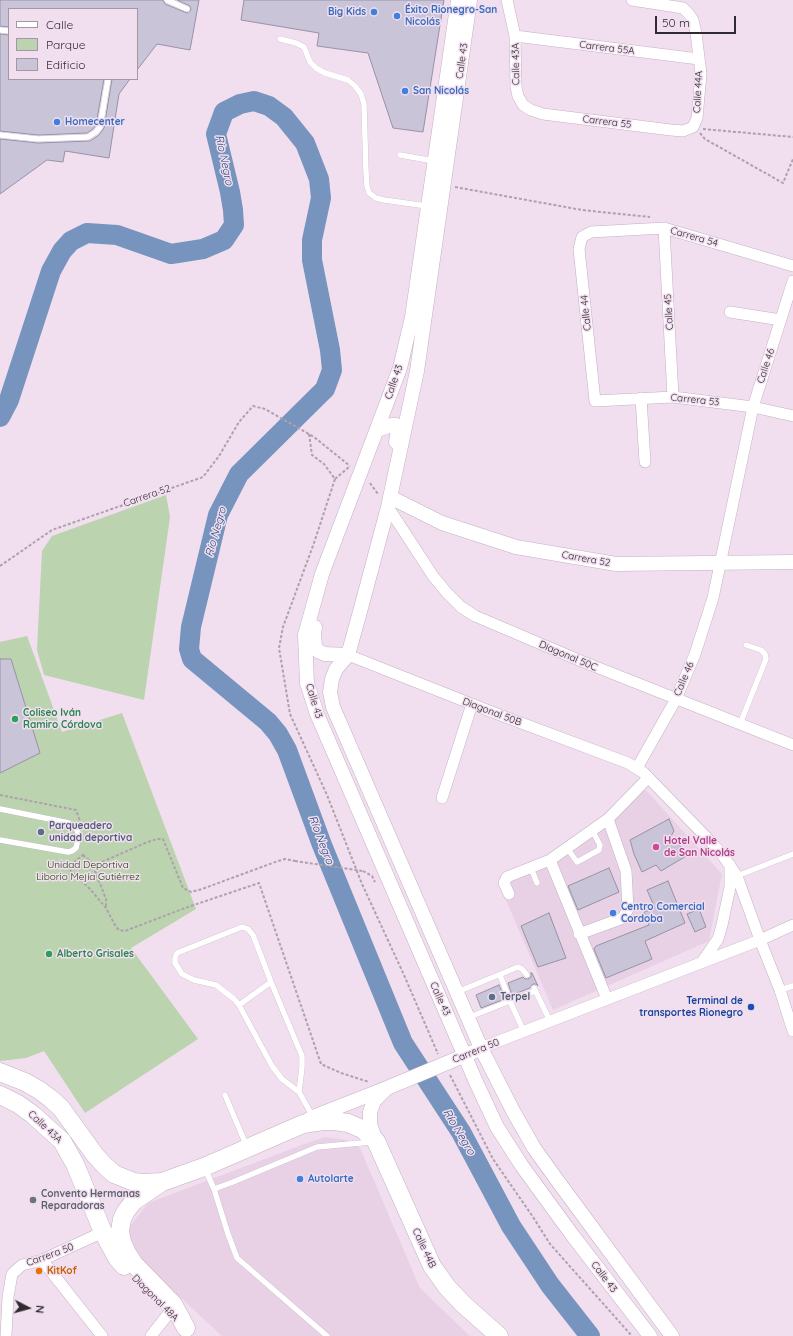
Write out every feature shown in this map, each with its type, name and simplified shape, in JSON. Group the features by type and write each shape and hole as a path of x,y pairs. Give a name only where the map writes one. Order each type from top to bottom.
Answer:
{"main road":[{"name":"Calle 43A","path":"0,1072 13,1076 39,1090 50,1098 60,1108 94,1155 114,1174 138,1183 162,1182"},
{"name":"Calle 43A","path":"0,1095 18,1104 32,1114 62,1141 76,1164 102,1232 117,1258"},
{"name":"Carrera 50","path":"162,1182 248,1149 308,1121"},
{"name":"Calle 44B","path":"308,1121 348,1123 362,1129 376,1141 432,1266 447,1287 463,1304 499,1336"},
{"path":"162,1182 134,1201 124,1215 120,1231 122,1242 126,1254 173,1304 190,1332"},
{"name":"Diagonal 48A","path":"117,1258 132,1276 190,1332"}],"street":[{"name":"Calle 43","path":"458,0 410,324 400,368 322,574 304,635 307,683 317,714 497,1127 522,1166 573,1236 650,1336"},
{"name":"Calle 43","path":"470,0 417,371 389,502 348,655 336,669 332,679 330,692 333,707 456,992 481,1048 513,1111 534,1148 672,1336"},
{"name":"Calle 43A","path":"507,0 515,36 516,87 518,96 523,105 530,110 543,114"},
{"name":"Calle 44A","path":"632,0 683,8 690,14 693,20 701,74 697,118 694,127 683,131 672,130"},
{"name":"Carrera 55A","path":"515,36 699,58"},
{"name":"Carrera 55","path":"543,114 672,130"},
{"name":"Carrera 54","path":"591,232 664,228 793,266"},
{"name":"Calle 45","path":"664,228 674,397"},
{"name":"Calle 44","path":"591,232 582,237 579,249 595,401"},
{"name":"Calle 46","path":"637,768 676,699 695,654 713,598 753,407 793,281"},
{"path":"730,312 781,320"},
{"name":"Carrera 53","path":"595,401 674,397 753,407 793,416"},
{"path":"641,398 645,462"},
{"path":"377,430 392,425 396,425 398,428 391,469 394,478"},
{"name":"Carrera 52","path":"389,502 442,523 516,547 616,564 793,562"},
{"name":"Diagonal 50C","path":"389,502 433,576 461,607 475,616 581,661 793,745"},
{"path":"342,521 342,535 325,590 314,634 315,646 318,651 325,654 348,655"},
{"name":"Diagonal 50B","path":"348,655 472,704 628,762 637,768"},
{"path":"442,798 472,704"},
{"path":"637,768 644,773 691,820 730,865 736,876 780,990 793,1031"},
{"path":"509,894 504,883 507,877 550,860 608,819 648,778"},
{"path":"579,934 623,918 628,909 626,871 608,819"},
{"path":"550,860 579,934 607,999"},
{"path":"702,962 718,939 730,887 730,865"},
{"name":"Carrera 50","path":"308,1121 481,1048 760,940 793,925"},
{"name":"Calle 44B","path":"376,1141 370,1124 370,1112 374,1101 392,1086"},
{"name":"Carrera 50","path":"6,1335 8,1298 12,1274 22,1265 42,1260 102,1232"},
{"path":"42,1260 102,1336"},
{"path":"152,1336 169,1313"}],"lane":[{"path":"167,0 188,9"},
{"path":"280,38 304,47 310,62 316,68 325,73 348,80 361,94 364,104 367,186 370,193 376,198 428,206"},
{"path":"0,135 38,139 88,137 96,132 100,127 108,80"},
{"path":"400,155 434,161"},
{"path":"740,724 766,659 766,654 761,650 746,645"},
{"path":"0,809 69,823 77,830 79,835 76,848 72,851 64,852 0,840"},
{"path":"567,848 577,862 599,850 600,845 592,830"},
{"path":"736,876 793,854"},
{"path":"531,868 537,883"},
{"path":"298,1092 282,1079 272,1066 239,1005 234,999 216,985 194,980 182,974 175,964 177,953 242,928 248,929 254,935 271,982 302,1056 302,1067 298,1092 308,1121"},
{"path":"456,992 518,968 522,969 527,975"},
{"path":"500,975 524,1032"},
{"path":"239,1005 271,982"},
{"path":"780,990 793,986"},
{"path":"468,1018 534,990 550,1021"},
{"path":"225,1095 248,1149"},
{"path":"214,1189 317,1147 376,1141"},
{"path":"204,1167 214,1189 237,1258 326,1336"}],"path":[{"path":"694,127 793,137"},
{"path":"694,127 706,138 783,183 793,159"},
{"path":"444,185 582,210 650,217"},
{"name":"Carrera 52","path":"0,566 52,530 203,477 219,456 239,422 253,406 270,412 314,437 360,474"},
{"path":"360,474 389,502"},
{"path":"93,866 145,843 157,839 163,839 183,888 192,892 286,859 362,872"},
{"path":"64,852 71,871 90,889 106,908 116,928 125,931 185,908 259,883 321,1064 341,1073 392,1086"},
{"path":"83,855 92,863 106,899 106,908"}],"shaded area":[{"name":"Centro Comercial Cordoba","path":"644,788 722,874 709,941 553,1010 500,886 613,817"},
{"path":"325,1137 347,1140 360,1148 420,1288 470,1336 222,1336 137,1257 126,1231 148,1203"}],"green space":[{"path":"166,495 170,517 144,700 44,675 37,650 42,551 52,536"},
{"name":"Unidad Deportiva Liborio Mejía Gutiérrez","path":"27,636 62,732 122,713 196,909 131,948 198,1039 85,1113 44,1051 26,1058 0,1061 0,642"}],"building":[{"path":"0,0 163,0 165,4 187,13 191,10 190,6 177,0 199,0 190,50 157,44 138,69 138,8 8,8 8,27 0,26"},
{"name":"San Nicolás","path":"244,0 444,0 423,132 393,128 368,53 317,46 319,33 241,20"},
{"path":"0,34 8,35 8,80 104,80 96,125 87,133 38,135 0,131"},
{"path":"112,80 129,80 119,94 109,158 65,151 63,162 47,160 0,194 0,139 38,143 90,141 99,135 104,128"},
{"name":"Coliseo Iván Ramiro Córdova","path":"0,659 11,659 40,753 0,773"},
{"name":"Hotel Valle de San Nicolás","path":"669,819 674,831 671,836 688,855 661,871 656,865 642,872 630,840"},
{"path":"609,868 619,892 578,910 568,886"},
{"path":"668,881 685,923 645,941 652,959 606,978 594,949 596,946 649,925 644,912 655,908 647,890"},
{"path":"699,909 706,927 695,932 687,914"},
{"path":"549,913 566,958 538,967 521,926"},
{"path":"531,973 538,986 533,984 530,988 512,995 508,983 523,977 528,979 531,977"},
{"name":"Terpel","path":"499,985 505,999 481,1008 476,995"}],"waterway":[{"name":"Río Negro","path":"0,417 9,400 51,271 62,251 71,241 87,233 117,235 171,254 203,249 224,240 234,225 230,192 216,134 224,112 240,104 254,101 269,106 284,117 305,143 319,179 321,198 312,240 312,260 330,350 332,370 325,389 239,474 218,515 191,627 189,649 192,659 268,722 278,734 287,750 322,845 403,1043 461,1132 511,1226 550,1285 590,1336"}],"place":[{"name":"Big Kids","path":"374,12"},
{"name":"Éxito Rionegro-San Nicolás","path":"397,16"},
{"name":"San Nicolás","path":"405,91"},
{"name":"Homecenter","path":"57,122"},
{"name":"Coliseo Iván Ramiro Córdova","path":"15,719"},
{"name":"Parqueadero unidad deportiva","path":"41,832"},
{"name":"Hotel Valle de San Nicolás","path":"656,847"},
{"name":"Centro Comercial Cordoba","path":"613,913"},
{"name":"Alberto Grisales","path":"49,954"},
{"name":"Terpel","path":"492,997"},
{"name":"Terminal de transportes Rionegro","path":"751,1007"},
{"name":"Autolarte","path":"300,1179"},
{"name":"Convento Hermanas Reparadoras","path":"33,1200"},
{"name":"KitKof","path":"39,1271"}]}
